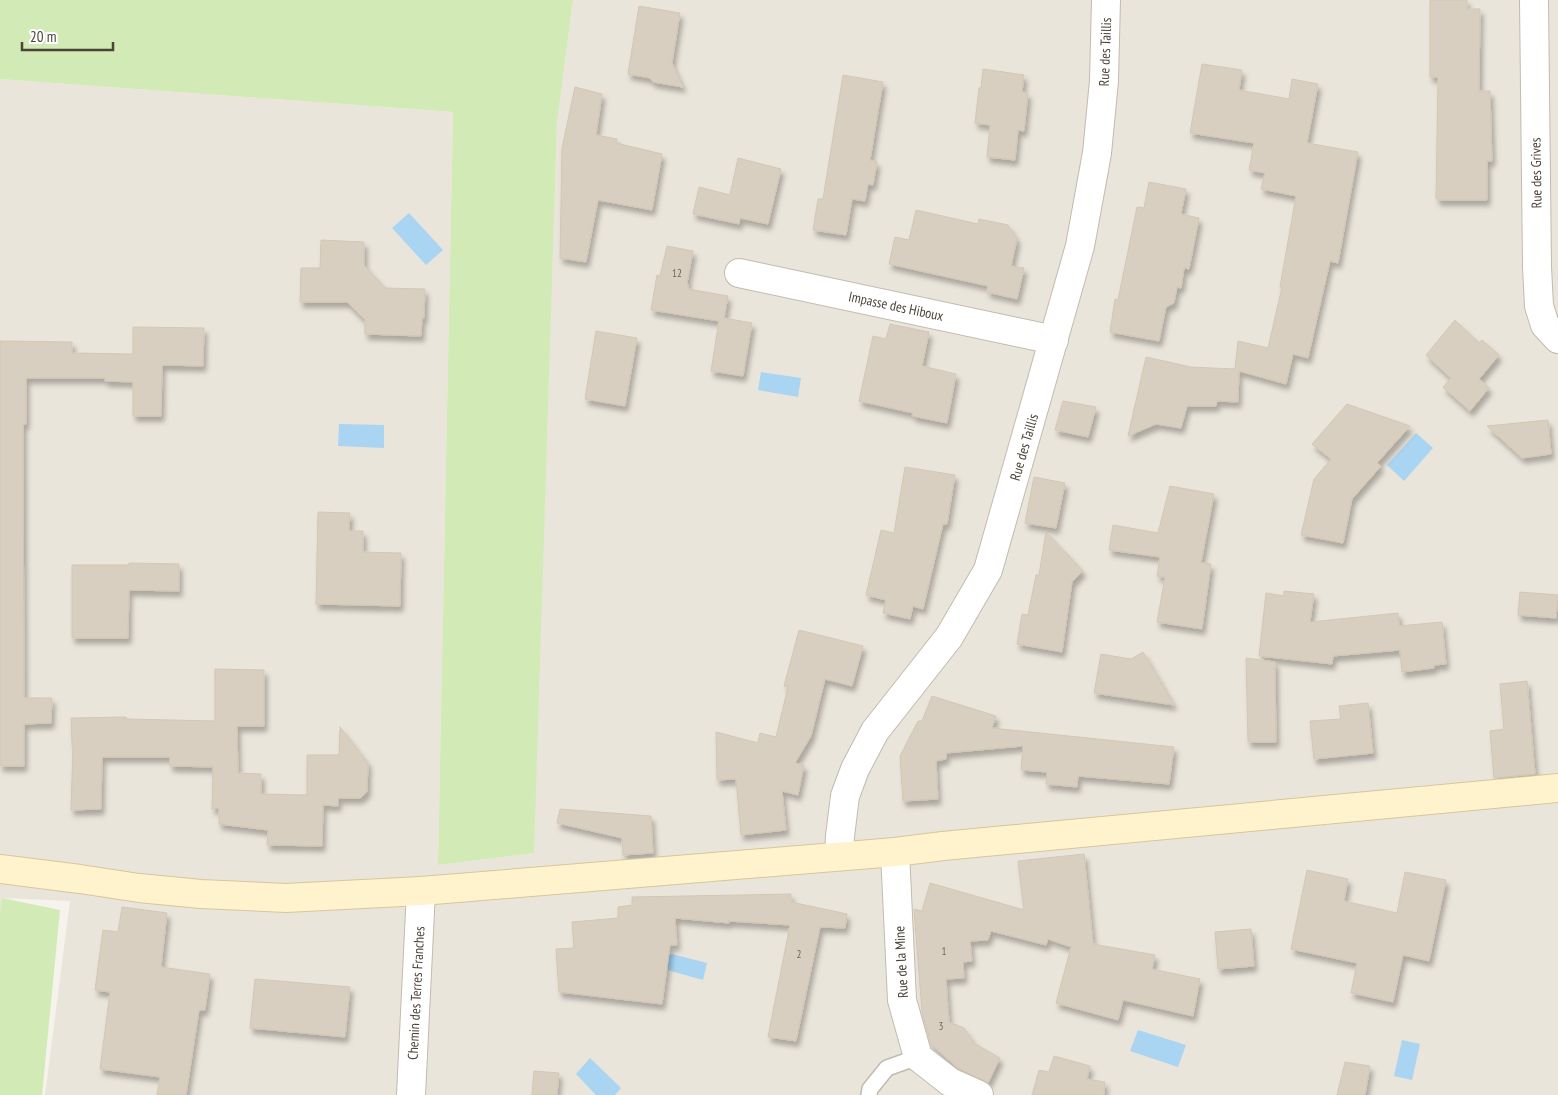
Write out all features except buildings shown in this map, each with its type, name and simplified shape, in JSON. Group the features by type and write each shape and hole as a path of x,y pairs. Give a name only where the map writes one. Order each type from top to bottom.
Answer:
{"main road":[{"path":"0,869 139,888 201,894 286,898 421,891 839,855 895,852 1558,788"}],"street":[{"name":"Rue des Taillis","path":"839,855 845,796 855,769 875,731 949,637 988,570 1080,246 1097,153 1104,81 1106,0"},
{"name":"Rue des Grives","path":"1534,0 1539,306 1545,326 1558,339"},
{"name":"Impasse des Hiboux","path":"739,273 1054,340"},
{"name":"Rue de la Mine","path":"895,852 902,1000 918,1057"},
{"name":"Chemin des Terres Franches","path":"411,1095 421,891"},
{"path":"918,1057 950,1082 979,1095"}],"lane":[{"path":"869,1095 870,1089 887,1068 918,1057"}],"shaded area":[{"path":"573,0 1558,0 1558,1095 45,1095 70,901 3,898 0,914 0,79 453,112 438,865 533,853 557,123"}],"green space":[{"path":"0,0 573,0 557,123 534,853 438,865 453,112 0,79"},
{"path":"2,898 60,910 42,1095 0,1095 0,912"}],"water":[{"path":"409,213 443,250 426,265 392,228"},
{"path":"761,372 801,378 798,397 758,390"},
{"path":"339,424 384,425 384,448 338,446"},
{"path":"1416,433 1433,448 1404,481 1387,465"},
{"path":"672,954 707,963 703,980 667,970 668,968 665,967 668,955"},
{"path":"1138,1030 1186,1045 1178,1067 1130,1051"},
{"path":"1402,1040 1420,1044 1412,1080 1394,1076"},
{"path":"590,1058 621,1088 615,1095 596,1095 576,1074"}]}
